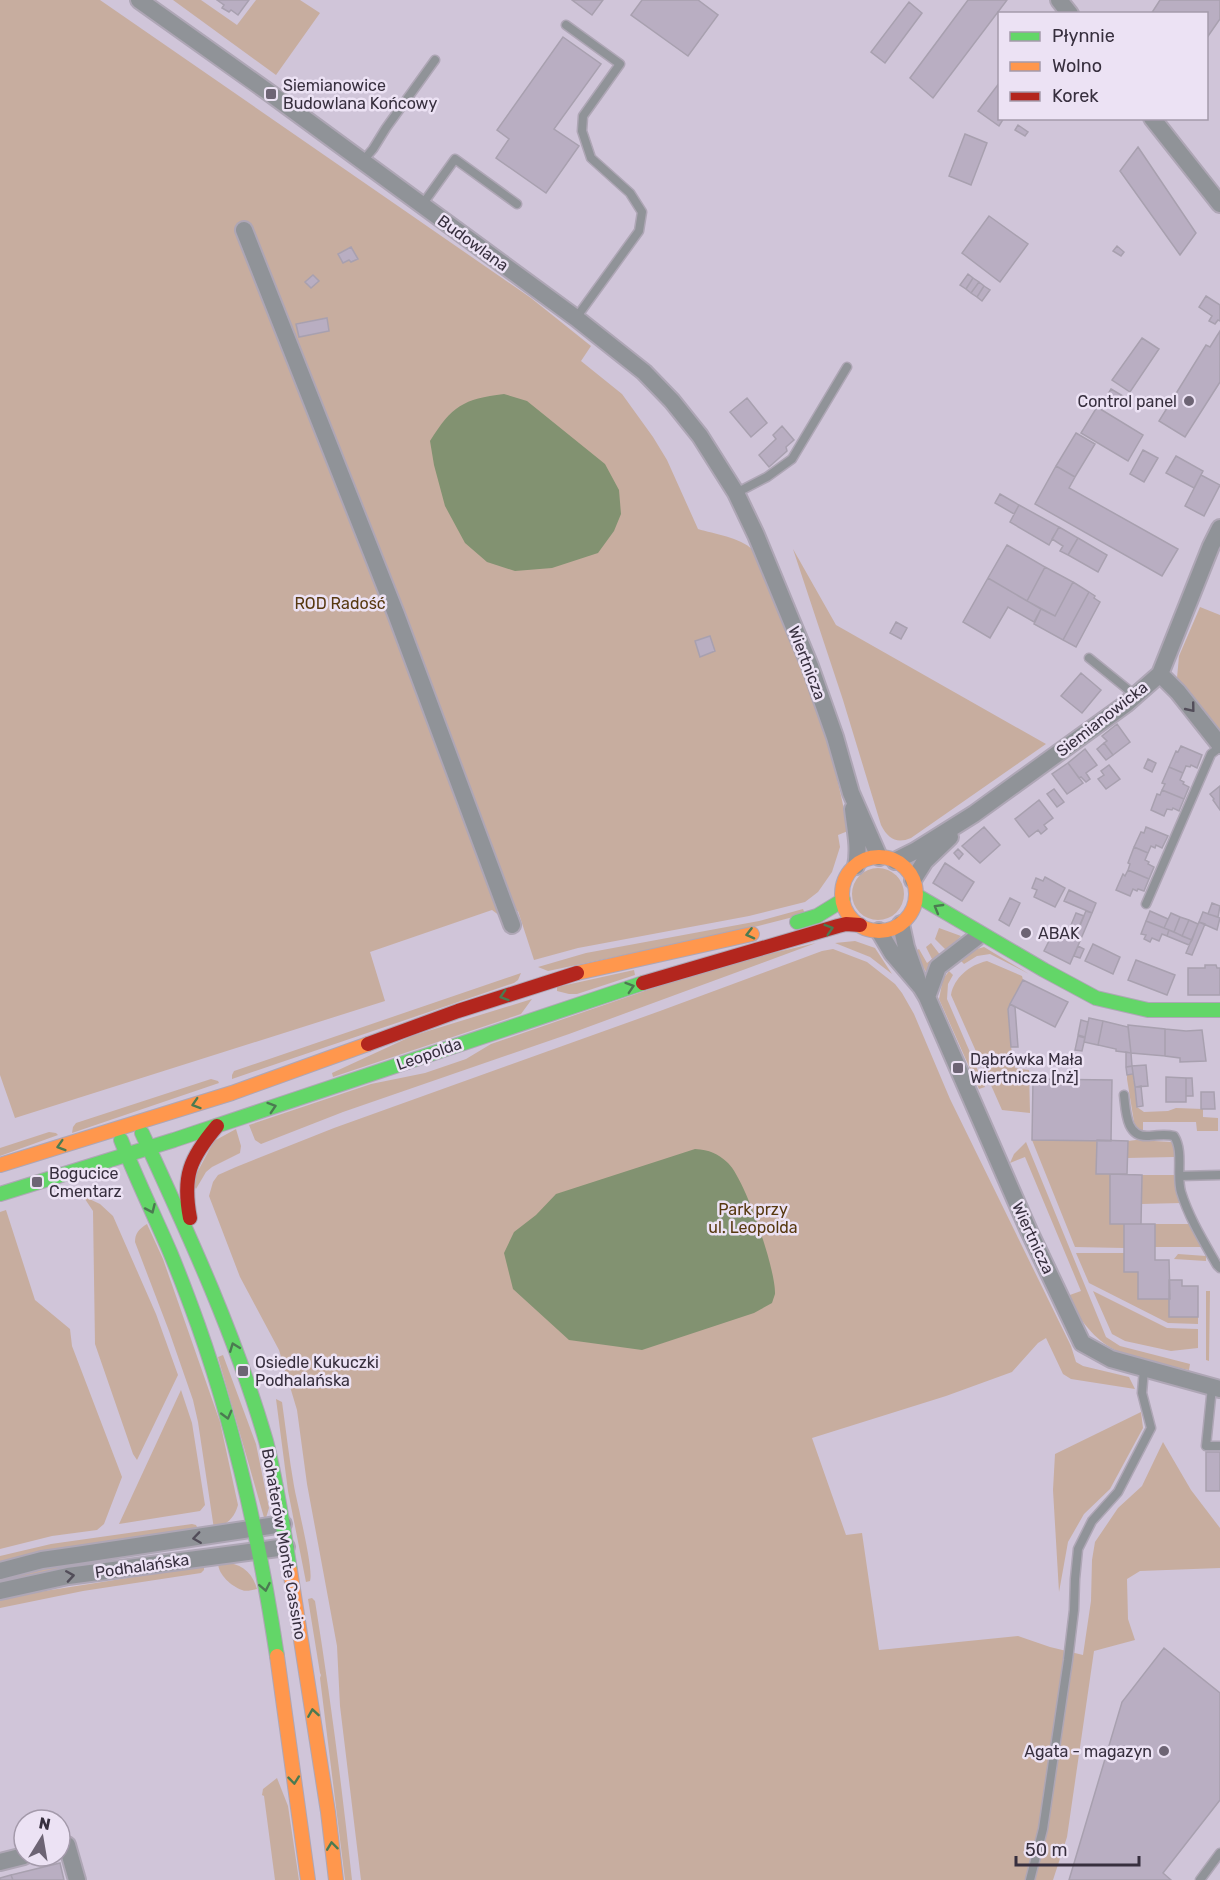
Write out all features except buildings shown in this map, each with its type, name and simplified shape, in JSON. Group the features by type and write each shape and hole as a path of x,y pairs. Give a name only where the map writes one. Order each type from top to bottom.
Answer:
{"street":[{"name":"Budowlana","path":"139,0 576,318 644,372 672,401 700,436 736,494 756,535"},
{"path":"1059,0 1068,12"},
{"path":"1154,120 1220,204"},
{"path":"244,230 396,615 512,925"},
{"name":"Siemianowicka","path":"887,859 915,851 974,814 1136,696 1160,674 1220,528"},
{"name":"Wiertnicza","path":"756,535 810,666 835,737 851,793 858,846 856,866"},
{"path":"1160,674 1178,692 1220,746"},
{"name":"Wiertnicza","path":"851,793 887,859"},
{"name":"Siemianowicka","path":"915,887 925,861 974,814"},
{"path":"887,859 909,872 915,887 914,906 911,919 891,929 879,931 860,925 849,915 843,900 843,888 847,876 863,861 887,859"},
{"path":"915,887 996,942 1096,998 1148,1010 1220,1010"},
{"path":"788,924 829,911 843,900"},
{"name":"Wiertnicza","path":"911,919 906,947 924,992 1029,1231 1082,1343 1111,1359 1216,1388"},
{"name":"Leopolda","path":"0,1165 232,1093 458,1011 541,1000 672,973 843,925 860,925"},
{"path":"943,926 996,942"},
{"name":"Leopolda","path":"0,1194 217,1126 541,1000 579,972 766,930"},
{"name":"Wiertnicza","path":"879,931 892,953 924,992"},
{"path":"924,992 938,967 976,937"},
{"name":"Bohaterów Monte Cassino","path":"138,1123 200,1258 243,1371 263,1432 283,1524 328,1812 336,1880"},
{"path":"200,1258 189,1216 185,1184 192,1159 203,1141 217,1126"},
{"name":"Bohaterów Monte Cassino","path":"117,1129 170,1252 210,1359 232,1434 255,1529 279,1672 308,1880"},
{"name":"Podhalańska","path":"0,1571 53,1558 283,1524"},
{"name":"Podhalańska","path":"0,1591 68,1576 286,1547"},
{"path":"72,1862 77,1880"}],"lane":[{"path":"566,25 620,64 594,99 584,117 582,131 591,158 630,193 642,212 639,231 576,318"},
{"path":"362,162 435,60"},
{"path":"422,205 455,159 517,204"},
{"path":"736,494 767,477 792,459 847,367"},
{"path":"1089,658 1136,696"},
{"path":"1146,904 1210,754 1220,746"},
{"path":"1124,1095 1128,1122 1132,1131 1143,1136 1174,1136 1178,1143 1181,1191 1191,1217 1220,1268"},
{"path":"1180,1176 1220,1175"},
{"path":"1030,1880 1042,1829 1068,1660 1078,1549 1092,1521 1118,1492 1151,1428 1142,1393 1144,1369"},
{"path":"1216,1388 1206,1446 1220,1446"},
{"path":"1200,1880 1220,1853"}],"green space":[{"name":"ROD Radość","path":"0,0 100,0 531,298 591,346 581,361 622,394 653,437 667,460 698,529 741,542 753,550 761,563 817,709 835,769 848,831 838,835 840,847 832,872 818,892 805,902 749,916 578,948 534,960 518,911 500,916 492,910 370,952 385,1001 15,1118 0,1075"},
{"path":"173,0 201,0 237,25 256,0 300,0 320,13 276,75"},
{"path":"793,549 836,625 1046,744 911,838 897,840 890,837 881,825"},
{"path":"1200,607 1220,615 1220,735 1177,678 1179,656"},
{"path":"878,868 888,870 896,876 902,884 904,894 902,904 896,912 888,918 878,920 868,918 860,912 854,904 852,894 854,884 860,876 868,870"},
{"path":"803,909 805,914 743,930 548,971 538,967 586,953 759,921"},
{"path":"939,928 961,936 947,951 935,939"},
{"path":"855,941 875,948 892,974 870,957 835,943"},
{"path":"816,943 569,1034 343,1112 261,1144 255,1140 249,1125 371,1084 425,1073 466,1059 491,1044 720,965"},
{"path":"931,943 941,956 926,972 915,951 919,949 927,963 932,959 926,947"},
{"path":"984,947 1029,974 990,954 977,956 964,964 960,960"},
{"name":"Park przy ul. Leopolda","path":"833,949 867,962 895,984 902,993 914,1014 950,1099 1071,1346 1076,1362 1083,1366 1129,1377 1135,1389 1071,1379 1063,1374 1046,1338 1038,1343 1012,1372 946,1396 812,1438 846,1535 862,1533 879,1650 1018,1636 1083,1655 1091,1601 1095,1542 1118,1508 1142,1486 1163,1442 1191,1490 1220,1528 1220,1568 1140,1571 1127,1579 1128,1619 1135,1640 1094,1651 1067,1837 1053,1880 361,1880 340,1706 337,1646 307,1484 297,1410 279,1350 240,1277 209,1196 213,1182 218,1175 334,1128 822,951"},
{"path":"987,961 1022,976 1023,980 1008,1009 1015,1068 1029,1070 1030,1113 1002,1110 951,995 955,983 963,973"},
{"path":"634,970 635,975 577,994 557,991 557,987"},
{"path":"949,971 953,975 948,984 947,999 985,1087 979,1089 939,999 943,979"},
{"path":"521,973 514,983 232,1079 234,1071"},
{"path":"532,999 521,1014 333,1077 332,1073 412,1036"},
{"path":"1133,1074 1137,1107 1144,1112 1168,1111 1176,1108 1203,1109 1203,1117 1218,1118 1218,1131 1197,1131 1196,1122 1143,1122 1143,1132 1135,1128 1127,1079 1127,1075"},
{"path":"211,1079 219,1083 72,1133 76,1123"},
{"path":"236,1129 241,1146 240,1153 212,1167 206,1172 196,1189 192,1182 214,1141"},
{"path":"49,1132 58,1135 0,1156 0,1148"},
{"path":"1032,1140 1097,1140 1096,1173 1110,1174 1110,1224 1124,1224 1124,1248 1075,1247"},
{"path":"1128,1141 1171,1142 1174,1146 1174,1157 1127,1158"},
{"path":"1026,1142 1106,1337 1120,1346 1190,1364 1189,1370 1132,1357 1117,1351 1091,1332 1079,1316 1067,1296 1081,1291 1025,1157 1010,1163 1014,1154"},
{"path":"1142,1175 1175,1175 1181,1203 1141,1204"},
{"path":"83,1196 100,1204 113,1216 156,1314 178,1375 137,1460 95,1344 93,1211"},
{"path":"6,1210 35,1300 70,1329 72,1346 122,1477 104,1524 97,1530 52,1536 0,1549 0,1212"},
{"path":"147,1224 163,1259 220,1422 238,1505 229,1520 214,1529 193,1400 135,1242 138,1232"},
{"path":"1155,1224 1191,1224 1202,1247 1155,1247"},
{"path":"1076,1253 1124,1253 1124,1272 1138,1272 1138,1299 1170,1299 1170,1317 1198,1317 1198,1324 1168,1323 1089,1283"},
{"path":"1178,1254 1206,1256 1206,1261 1174,1259"},
{"path":"1093,1291 1167,1328 1198,1329 1198,1348 1171,1351 1125,1341 1112,1334"},
{"path":"1206,1291 1210,1291 1209,1361 1206,1360"},
{"path":"223,1355 256,1444 269,1508 265,1521 218,1357"},
{"path":"181,1390 192,1423 205,1505 200,1511 119,1524"},
{"path":"276,1399 282,1402 294,1486 311,1574 310,1581 306,1582 288,1491"},
{"path":"1141,1412 1143,1428 1110,1489 1084,1514 1068,1542 1059,1592 1053,1490 1055,1454"},
{"path":"196,1525 199,1531 0,1565 0,1556 51,1544"},
{"path":"65,1563 65,1567 0,1585 0,1577"},
{"path":"224,1563 245,1569 252,1577 257,1589 244,1591 230,1583 219,1568 218,1564"},
{"path":"204,1566 201,1573 83,1591 0,1608 0,1598"},
{"path":"312,1598 315,1601 331,1706 352,1880 345,1880 321,1675 308,1599"},
{"path":"277,1778 288,1806 299,1880 275,1880 264,1796 262,1795 263,1789"}],"shaded area":[{"path":"504,394 527,401 605,464 619,490 621,514 614,531 598,553 552,568 515,571 487,562 465,543 445,506 430,441 445,420 460,406 478,399"},
{"path":"695,1149 713,1153 728,1163 743,1187 765,1246 774,1282 775,1294 772,1303 754,1313 642,1350 569,1340 513,1289 504,1253 514,1232 536,1215 556,1194"}],"traffic: fast":[{"path":"916,895 1096,998 1148,1010 1220,1010"},
{"path":"797,922 817,916 843,900"},
{"path":"0,1194 174,1140 643,983"},
{"path":"142,1133 210,1284 254,1401 266,1441 280,1505 290,1570"},
{"path":"121,1140 181,1279 212,1365 255,1530 277,1656"}],"traffic: slow":[{"path":"879,857 893,860 905,868 913,880 916,894 913,908 905,920 893,928 879,931 865,928 853,920 845,908 842,894 845,880 853,868 865,860 879,857"},
{"path":"577,973 752,934"},
{"path":"0,1165 232,1093 368,1044"},
{"path":"290,1570 328,1812 336,1880"},
{"path":"277,1656 308,1880"}],"traffic: jam":[{"path":"643,983 838,926 860,925"},
{"path":"368,1044 458,1011 577,973"},
{"path":"190,1218 187,1190 190,1168 200,1148 217,1126"}],"place":[{"name":"Siemianowice Budowlana Końcowy","path":"271,94"},
{"name":"Control panel","path":"1189,401"},
{"name":"ABAK","path":"1026,933"},
{"name":"Dąbrówka Mała Wiertnicza [nż]","path":"958,1068"},
{"name":"Bogucice Cmentarz","path":"37,1182"},
{"name":"Osiedle Kukuczki Podhalańska","path":"243,1371"},
{"name":"Agata - magazyn","path":"1164,1751"}]}
